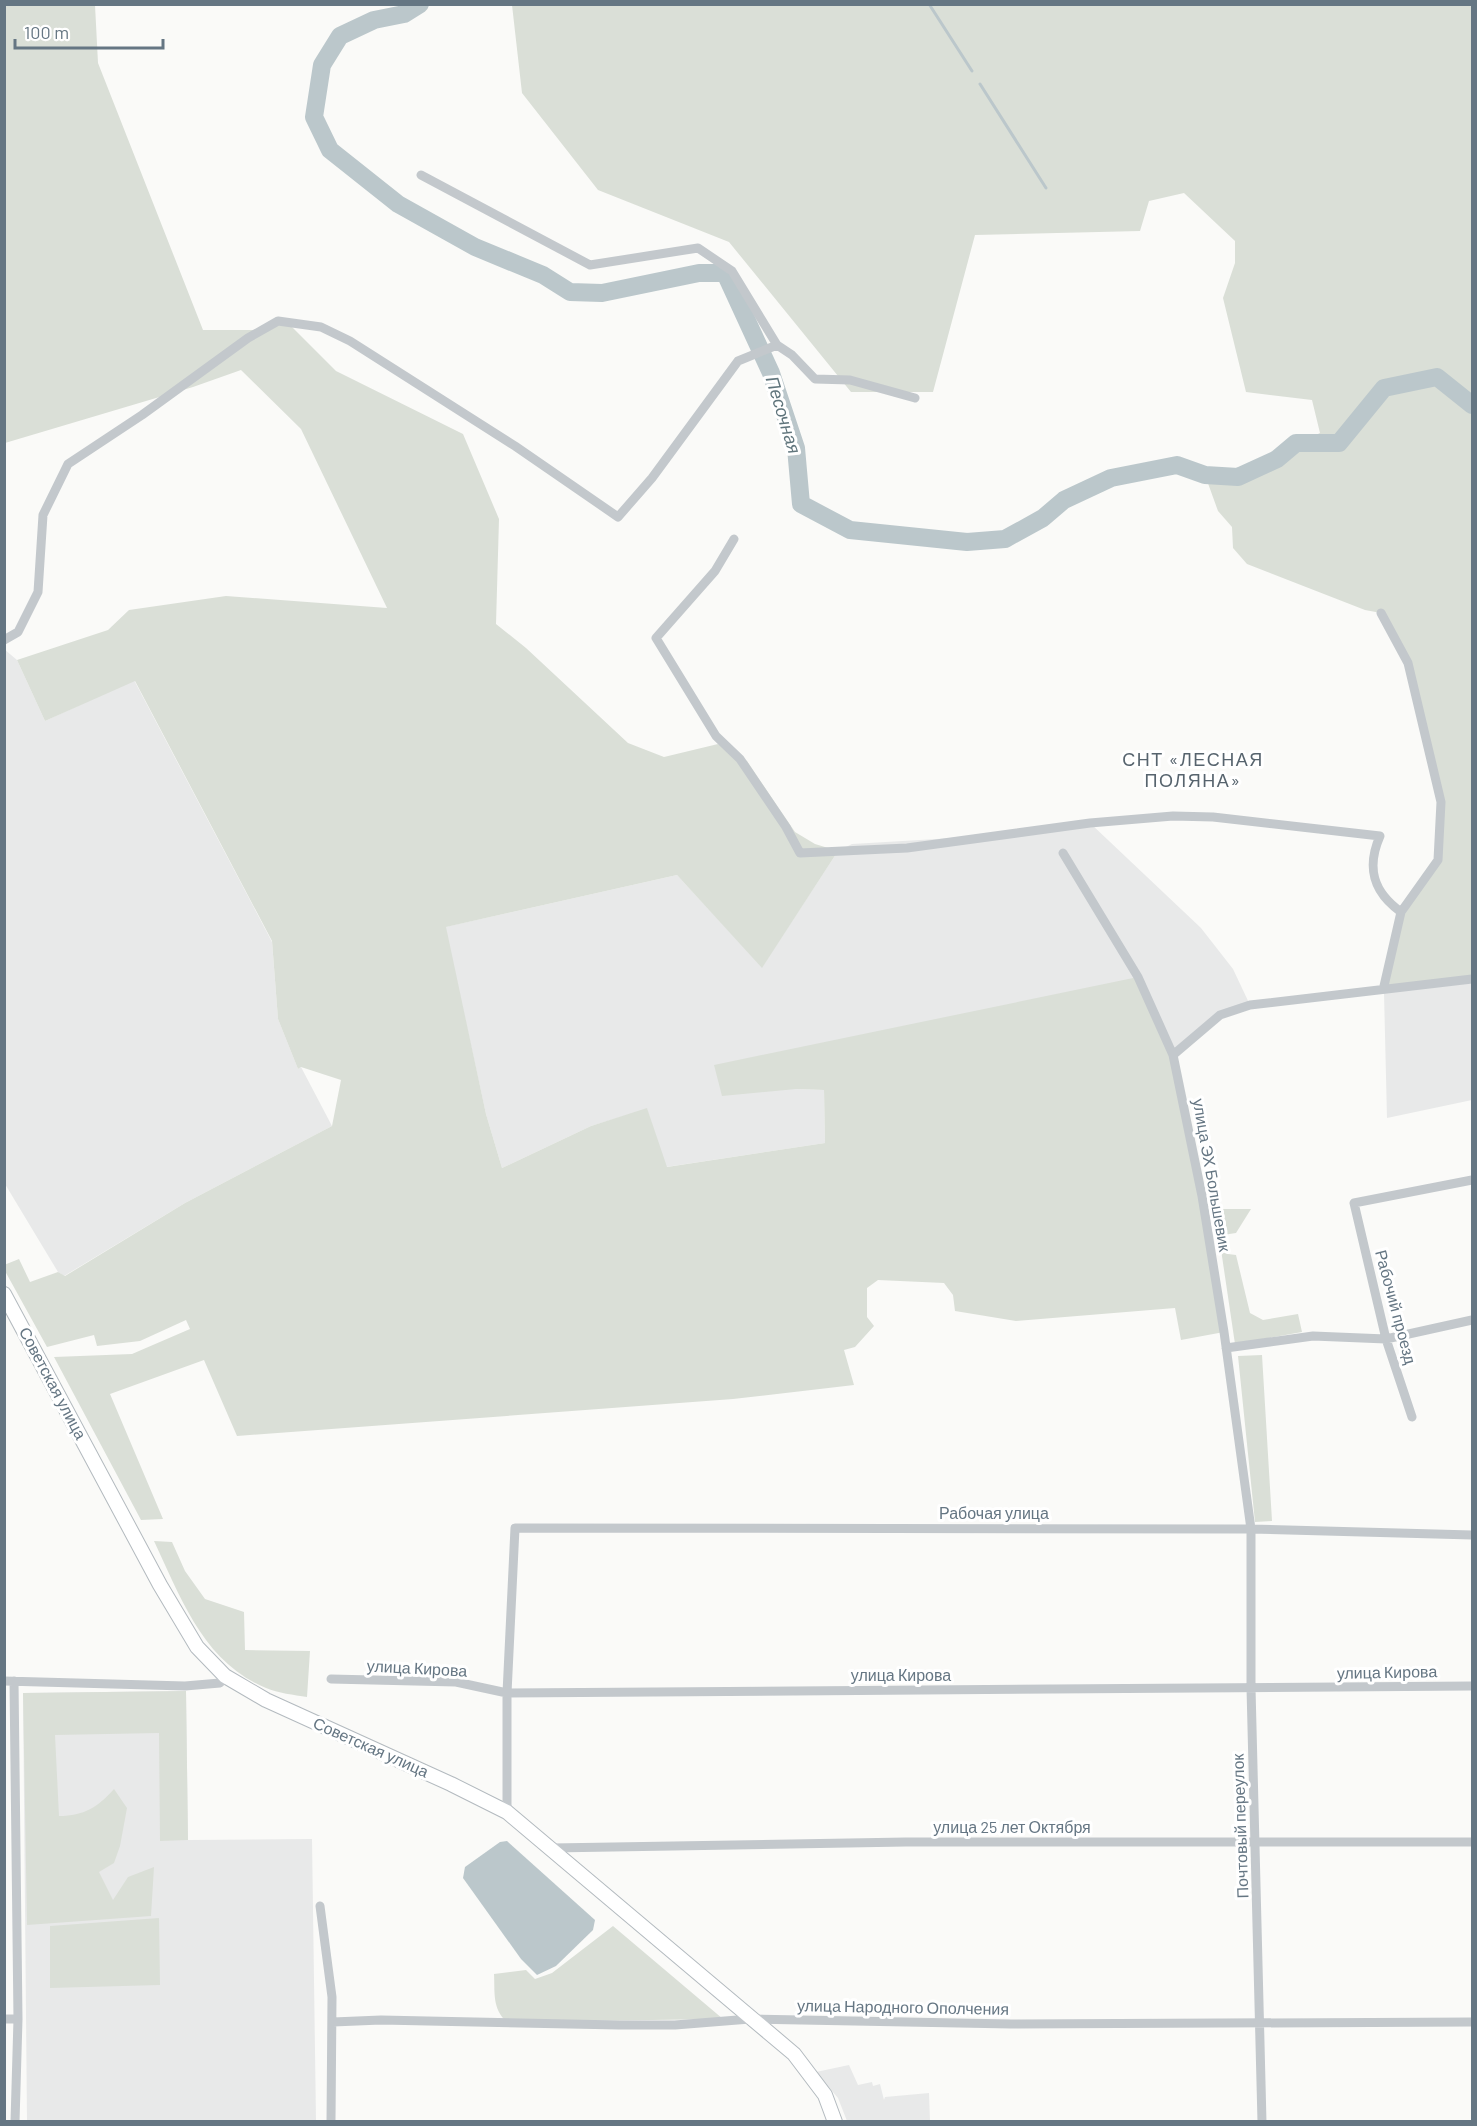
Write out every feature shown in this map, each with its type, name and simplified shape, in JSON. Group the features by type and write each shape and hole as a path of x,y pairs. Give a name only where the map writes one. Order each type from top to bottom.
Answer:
{"main road":[{"name":"Советская улица","path":"4,1293 160,1585 197,1647 225,1676 266,1700 507,1812 794,2054 812,2074 825,2095 835,2121"}],"street":[{"path":"422,175 590,265 698,249 732,271 777,345 792,355 815,379 850,380 915,398"},
{"path":"4,640 18,632 38,592 43,515 68,464 142,415 248,338 279,321 321,327 350,341 515,446 618,516 652,478 738,361 750,354 777,345"},
{"path":"734,539 715,571 656,638 716,736 740,759 800,853 907,848 1090,823 1173,816 1213,817 1380,836 1376,846 1374,882 1384,900 1401,912"},
{"path":"1381,613 1408,663 1442,802 1438,860 1401,912 1383,986"},
{"name":"улица ЭХ Большевик","path":"1063,853 1138,977 1173,1055 1202,1196 1251,1528"},
{"path":"1173,1055 1220,1015 1250,1005 1473,979"},
{"name":"Рабочий проезд","path":"1412,1417 1386,1339 1354,1203 1473,1180"},
{"path":"1226,1348 1313,1336 1386,1339 1473,1320"},
{"name":"Рабочая улица","path":"507,1693 515,1528 1251,1528 1473,1535"},
{"name":"Почтовый переулок","path":"1251,1528 1251,1688 1262,2121"},
{"path":"15,2121 18,2019 9,1845 9,1681 185,1686 220,1683 225,1676"},
{"name":"улица Кирова","path":"331,1679 456,1682 507,1693 1473,1686"},
{"path":"507,1693 507,1812"},
{"name":"улица 25 лет Октября","path":"552,1848 906,1842 1473,1842"},
{"path":"320,1906 332,1997 331,2121"},
{"path":"4,2019 18,2019"},
{"name":"улица Народного Ополчения","path":"333,2022 381,2020 675,2025 750,2019 1011,2024 1473,2022"}],"shaded area":[{"path":"5,5 95,5 98,63 203,330 265,330 287,322 336,371 463,434 499,519 496,624 526,648 628,743 664,757 718,744 747,761 795,832 815,844 838,851 762,968 677,875 446,927 486,1114 502,1168 591,1126 647,1108 667,1167 825,1143 824,1090 796,1089 722,1096 714,1065 1138,977 1173,1055 1224,1332 1181,1340 1175,1308 1016,1321 955,1311 953,1295 944,1283 878,1280 867,1288 867,1317 874,1326 855,1347 844,1350 854,1385 733,1399 237,1436 204,1360 110,1394 163,1519 141,1520 54,1357 132,1354 190,1329 186,1320 140,1341 97,1346 94,1335 47,1347 5,1271 4,1265 19,1259 30,1282 58,1272 65,1276 185,1203 332,1126 341,1080 301,1067 298,1069 278,1019 272,941 135,681 45,721 17,660 108,630 129,610 226,596 387,608 301,429 241,370 193,387 5,443"},
{"path":"512,5 1472,5 1472,979 1383,990 1401,912 1438,860 1441,802 1408,663 1381,613 1365,610 1247,564 1233,548 1232,527 1218,511 1205,475 1238,477 1248,474 1320,433 1312,400 1246,392 1223,298 1235,263 1235,241 1184,193 1149,201 1140,231 975,235 933,392 851,392 729,242 598,190 522,93"},
{"path":"4,649 17,660 45,721 134,680 272,942 278,1019 298,1069 301,1067 332,1126 185,1203 64,1276 58,1272 5,1184"},
{"path":"1090,823 1201,928 1233,969 1250,1005 1220,1015 1173,1055 796,1089 824,1090 825,1143 666,1167 647,1109 591,1126 502,1168 486,1114 445,927 677,875 762,967 838,851 852,844 987,836"},
{"path":"1472,983 1472,1100 1387,1118 1384,993"},
{"path":"1215,1209 1251,1209 1236,1233 1223,1235 1228,1254 1236,1255 1250,1313 1263,1320 1298,1314 1302,1332 1235,1344"},
{"path":"1262,1355 1272,1521 1255,1522 1238,1356"},
{"path":"154,1541 172,1542 185,1571 205,1599 244,1612 245,1650 310,1651 307,1697 266,1688 244,1677 226,1662 196,1626"},
{"path":"186,1691 188,1840 312,1839 316,2121 27,2121 23,1693"},
{"path":"186,1691 188,1840 160,1841 159,1733 55,1735 59,1816 68,1816 90,1809 114,1789 127,1808 120,1846 114,1863 99,1872 113,1900 128,1877 154,1867 151,1916 27,1925 23,1693"},
{"path":"507,1841 595,1920 593,1930 556,1966 537,1975 521,1959 463,1878 465,1867 500,1842"},
{"path":"159,1918 160,1985 50,1988 50,1926"},
{"path":"613,1926 723,2019 507,2022 502,2017 495,2000 494,1974 526,1970 535,1979 552,1973"},
{"path":"849,2065 858,2085 872,2082 873,2086 880,2084 884,2100 885,2097 929,2093 930,2121 847,2121 838,2098 816,2072"}],"waterway":[{"name":"Песочная","path":"420,4 404,14 374,20 340,36 322,65 314,117 330,150 398,204 475,247 543,275 570,292 602,293 699,273 725,273 771,373 796,448 801,504 850,530 967,542 1005,539 1043,518 1064,500 1111,478 1177,465 1205,475 1238,477 1277,459 1296,443 1339,443 1384,388 1437,377 1472,405"},
{"path":"929,4 972,71"},
{"path":"980,84 1046,188"}],"district":[{"name":"СНТ «ЛЕСНАЯ ПОЛЯНА»","path":"1193,770"}]}
